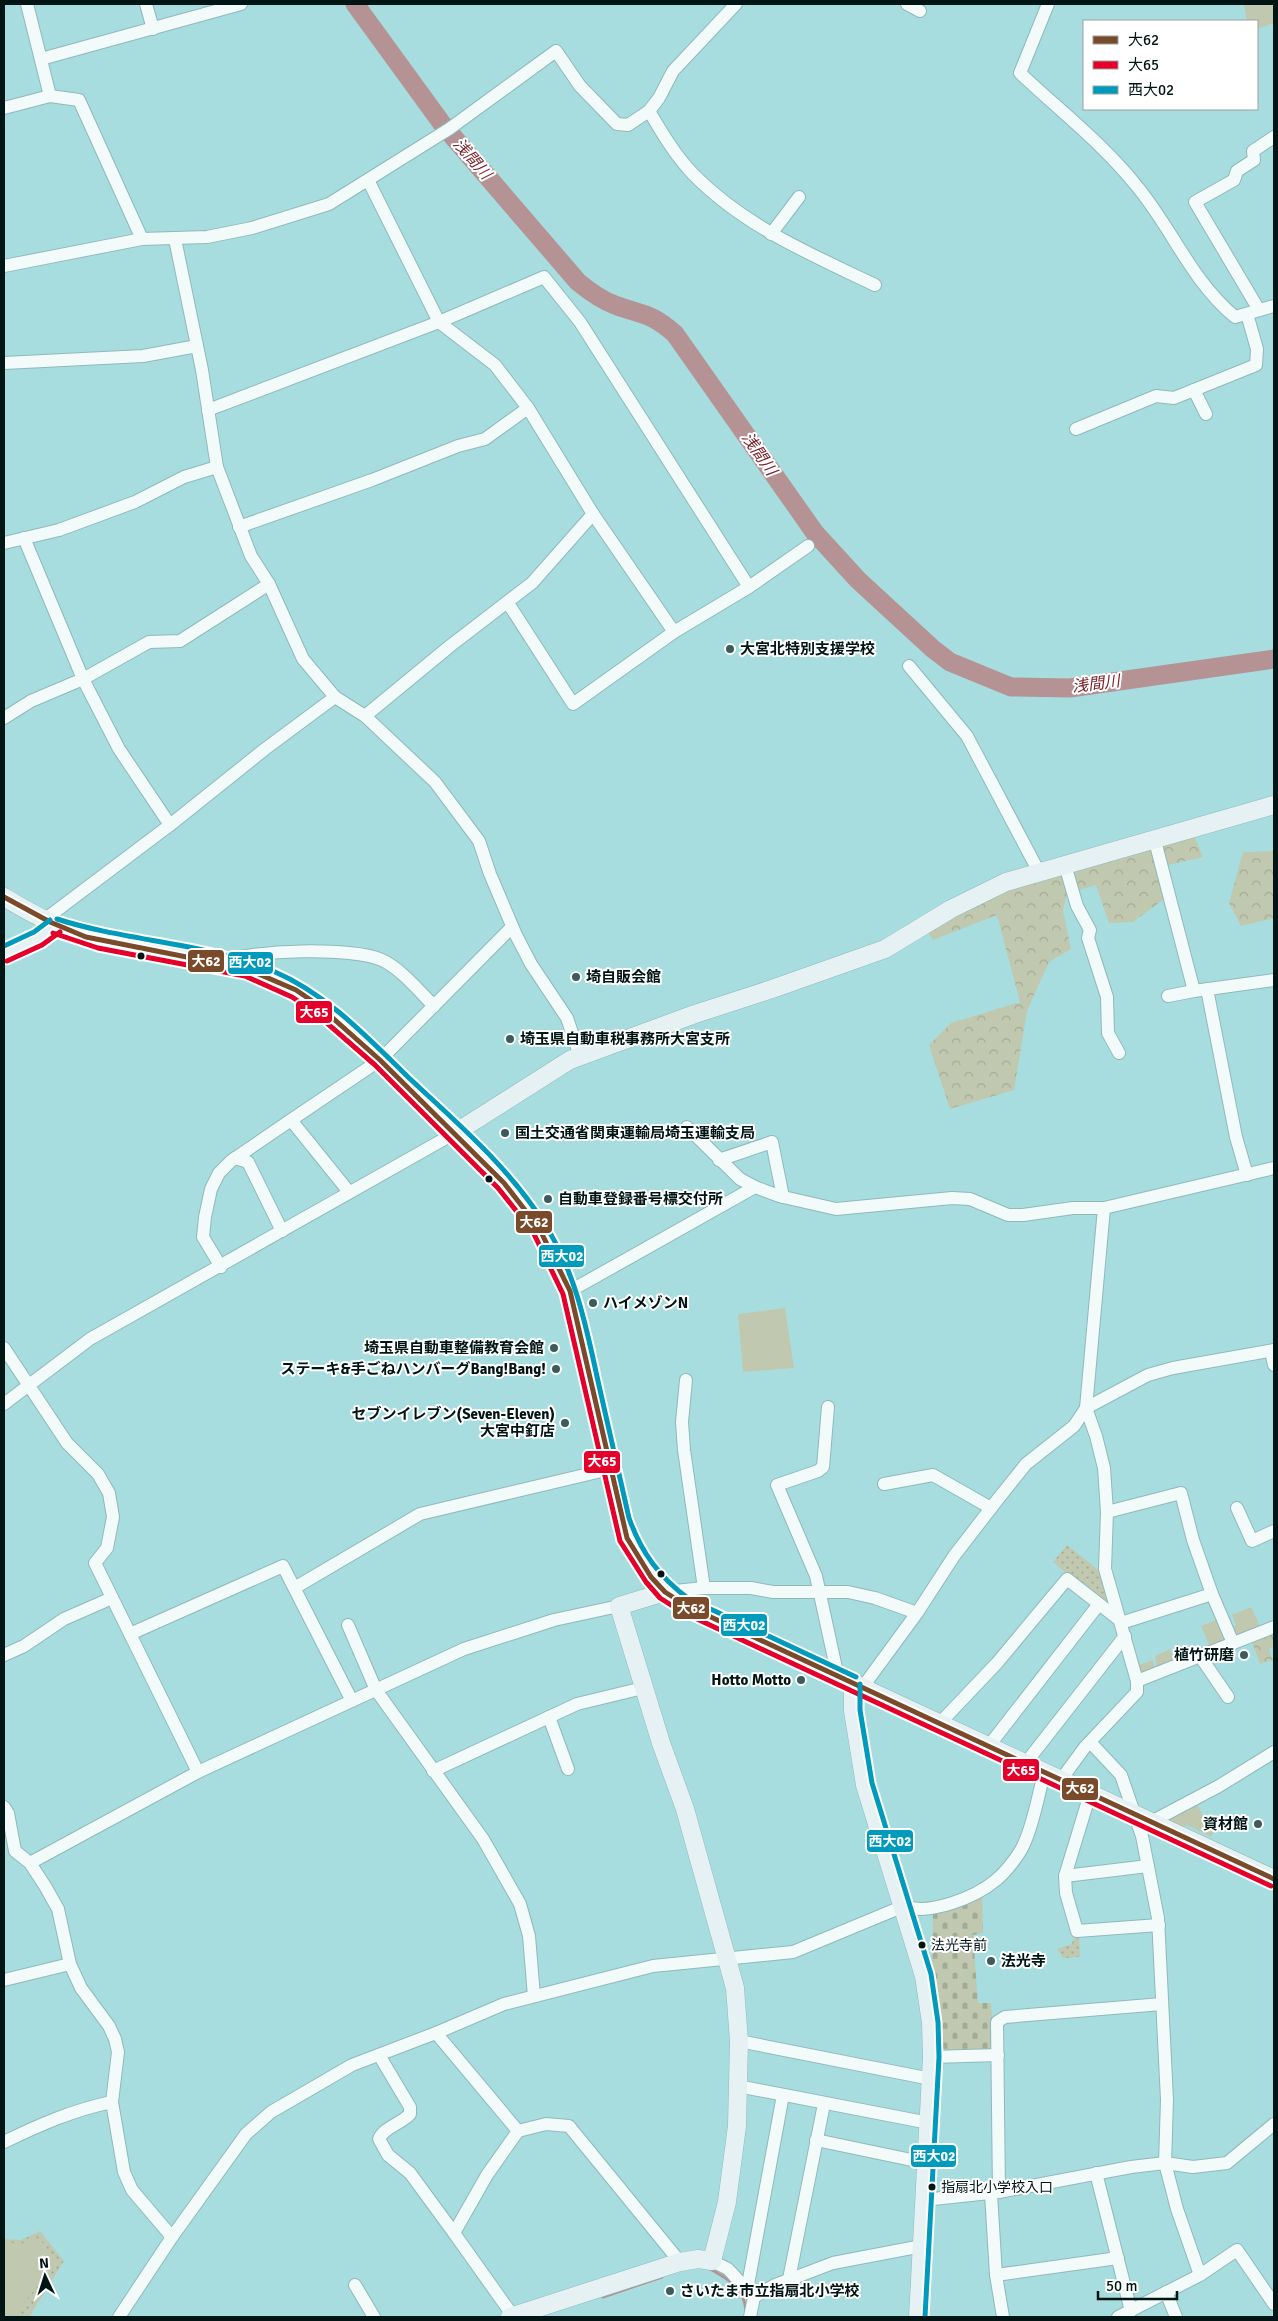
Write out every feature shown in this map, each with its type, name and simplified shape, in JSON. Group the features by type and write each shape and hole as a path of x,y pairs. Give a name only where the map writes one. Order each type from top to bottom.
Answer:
{"street":[{"path":"28,4 50,96"},
{"path":"146,4 154,28"},
{"path":"41,59 241,4"},
{"path":"4,266 142,239 207,237 243,230 306,213 329,204 446,131 556,51 580,86 617,124 628,125 649,111 659,98 673,71 736,4"},
{"path":"907,4 920,10"},
{"path":"1048,4 1020,73 1135,183 1193,273 1215,299 1236,317 1274,306"},
{"path":"4,108 50,96 78,100 142,239"},
{"path":"649,111 677,155 693,173 753,223 770,234 875,285"},
{"path":"1076,429 1156,396 1174,398 1256,366 1257,348 1253,312 1195,202 1234,180 1237,171 1254,160 1253,150 1274,137"},
{"path":"368,180 439,322 495,365 528,408 593,514 674,632"},
{"path":"770,234 799,197"},
{"path":"175,239 197,346 217,467 251,556 269,584 303,659 335,697 365,716 435,782 479,841 490,874 512,927 531,964 567,1018 580,1056"},
{"path":"208,410 439,322 544,277 580,322 749,587"},
{"path":"4,363 143,356 197,346"},
{"path":"1194,390 1206,414"},
{"path":"240,528 372,480 458,446 485,439 528,408"},
{"path":"4,543 59,530 135,502 184,478 217,467"},
{"path":"365,716 450,646 532,583 593,514"},
{"path":"24,538 83,679 119,749 170,825"},
{"path":"508,603 573,704 674,632 749,587 808,546"},
{"path":"4,718 31,701 83,679 148,642 180,642 269,584"},
{"path":"909,666 967,736 1039,872"},
{"path":"4,954 38,939 49,923 265,749 335,697"},
{"path":"4,1404 90,1339 221,1267 455,1133 564,1064 580,1056 695,1014 885,949 912,931 983,892 1039,872 1155,841 1274,805"},
{"path":"1155,841 1194,990"},
{"path":"1066,865 1077,906 1090,930 1088,938 1107,997 1108,1033 1119,1053"},
{"path":"4,897 49,923 99,941 222,963 271,977 296,990 318,1005 380,1060 504,1182 525,1208 542,1235 570,1291 627,1538 651,1577 665,1592 685,1605 1274,1879"},
{"path":"221,1267 203,1237 211,1189 219,1173 235,1158 380,1060 512,927"},
{"path":"222,963 242,955 316,952 359,954 382,959 391,965 434,1006"},
{"path":"1168,996 1194,990 1274,980"},
{"path":"1207,989 1236,1137 1246,1175"},
{"path":"292,1120 349,1192"},
{"path":"687,1128 740,1179 755,1188 783,1197 836,1209 952,1198 970,1200 1008,1215 1023,1215 1073,1208 1104,1208 1274,1168"},
{"path":"719,1160 772,1142 783,1197"},
{"path":"235,1158 248,1162 282,1231"},
{"path":"570,1291 686,1224 755,1188"},
{"path":"119,2317 172,2237 246,2134 259,2120 352,2065 379,2056 504,2004 653,1966 794,1952 904,1906 910,1909 944,1906 972,1895 997,1879 1024,1844 1052,1777 1090,1742 1136,1692 1137,1681 1105,1568 1107,1512 1104,1468 1096,1436 1086,1408 1090,1342 1104,1208"},
{"path":"4,1348 67,1443 98,1474 110,1493 113,1517 107,1548 95,1563 198,1772"},
{"path":"851,1683 917,1613 954,1556 1026,1464 1074,1426 1086,1408 1148,1375 1172,1368 1272,1350 1274,1365"},
{"path":"686,1380 682,1422 684,1450 704,1588"},
{"path":"828,1407 823,1467 818,1471 777,1485 816,1576 851,1683 853,1711 865,1784 924,1976 931,2022 932,2057 918,2317"},
{"path":"296,1587 420,1514 610,1469"},
{"path":"884,1484 933,1475 991,1508"},
{"path":"1107,1512 1181,1493 1192,1540 1233,1643"},
{"path":"1237,1508 1252,1541 1274,1531"},
{"path":"130,1634 283,1566 296,1587 352,1701"},
{"path":"939,1724 997,1663 1067,1579 1121,1622"},
{"path":"30,1864 198,1772 464,1649 554,1620 619,1606 665,1592 704,1588 751,1588 774,1592 848,1592 875,1598 917,1613"},
{"path":"1121,1622 1212,1594"},
{"path":"4,1655 24,1646 64,1619 112,1598"},
{"path":"988,1747 1098,1604"},
{"path":"619,1606 644,1688 685,1809 735,1988 739,2041 733,2168 728,2202 712,2261"},
{"path":"348,1625 376,1690 483,1839 520,1904 529,1936 534,1996"},
{"path":"1137,1681 1274,1627"},
{"path":"1024,1764 1125,1636"},
{"path":"1200,1656 1228,1697"},
{"path":"433,1771 577,1704 644,1688"},
{"path":"549,1717 568,1769"},
{"path":"1090,1742 1120,1775 1135,1815 1148,1866 1159,1925 1167,2100 1165,2163 1200,2275"},
{"path":"1152,1822 1219,1786 1274,1752"},
{"path":"1090,1794 1065,1876 1066,1893 1077,1931 1159,1925"},
{"path":"4,1807 8,1814 10,1853 30,1864 58,1910 70,1964 81,1988 109,2026 115,2039 118,2052 112,2102 124,2172 132,2190 172,2237"},
{"path":"1065,1876 1148,1866"},
{"path":"4,1980 70,1964"},
{"path":"1003,2317 996,2275 995,2193 998,2022 1005,2017 1162,2004"},
{"path":"436,2033 518,2130"},
{"path":"739,2041 931,2079"},
{"path":"932,2057 998,2055"},
{"path":"379,2056 410,2106 410,2114 404,2120 382,2133 379,2139 388,2155 410,2173 518,2315 680,2262 698,2259 712,2261 728,2269 750,2293"},
{"path":"738,2086 929,2123"},
{"path":"750,2317 750,2293 783,2096"},
{"path":"4,2142 48,2120 84,2108 112,2102"},
{"path":"789,2279 824,2104"},
{"path":"454,2233 487,2175 518,2130 559,2123 569,2126 680,2262"},
{"path":"924,2200 995,2193 1165,2163 1193,2167 1227,2163 1274,2124"},
{"path":"816,2140 926,2163"},
{"path":"1096,2174 1131,2310"},
{"path":"750,2293 833,2263 922,2246"},
{"path":"1118,2317 1200,2275 1237,2250 1274,2304"},
{"path":"996,2275 1118,2258"},
{"path":"355,2285 374,2317"},
{"path":"1166,2292 1176,2317"}],"green space":[{"path":"1244,4 1274,4 1274,23 1258,29 1258,20 1247,20"},
{"path":"1193,833 1203,857 1155,868 1164,899 1133,922 1109,923 1096,885 1067,894 1063,911 1071,949 1049,962 1027,1011 1014,1090 950,1109 929,1045 951,1023 1020,1002 997,915 933,940 927,931 1005,890"},
{"path":"1274,851 1274,918 1241,926 1229,903 1243,852"},
{"path":"785,1308 794,1368 743,1372 738,1314"},
{"path":"1067,1545 1102,1573 1115,1613 1053,1562"},
{"path":"1251,1607 1261,1628 1235,1636 1231,1628 1236,1625 1232,1615"},
{"path":"1221,1618 1229,1641 1209,1645 1201,1626"},
{"path":"1274,1627 1274,1646 1269,1649 1273,1660 1260,1664 1250,1637"},
{"path":"1170,1649 1174,1663 1157,1669 1155,1656"},
{"path":"1153,1660 1155,1670 1142,1676 1136,1666"},
{"path":"1195,1801 1213,1834 1211,1837 1187,1825 1179,1828 1168,1822 1168,1816"},
{"path":"982,1895 983,1933 973,1935 978,2003 991,2003 994,2048 992,2052 940,2051 932,1973 933,1911"},
{"path":"1079,1936 1080,1957 1063,1958 1057,1949 1072,1944 1073,1939"},
{"path":"40,2231 64,2261 29,2317 4,2317 4,2239 21,2240"},
{"path":"39,2238 57,2261 13,2317 4,2317 4,2242 21,2244"}],"waterway":[{"name":"浅間川","path":"355,4 443,125 578,282 605,301 653,318 675,334 815,533 858,580 933,649 950,662 1011,687 1070,688 1274,659"},
{"path":"708,2268 728,2280 738,2290 745,2303 746,2311"},
{"path":"603,2297 662,2277"}],"transit line":[{"name":"大62","path":"4,897 50,922 86,937 247,969 296,990 318,1005 380,1060 504,1183 539,1228 570,1291 627,1538 651,1577 665,1592 685,1605 1274,1879"},
{"name":"西大02","path":"57,919 111,933 221,954 247,961 293,981 329,1004 463,1128 498,1164 530,1202 555,1241 564,1260 584,1319 629,1518 639,1542 652,1563 678,1591 689,1599 856,1677"},
{"name":"西大02","path":"4,946 34,932 50,920"},
{"name":"大65","path":"7,961 42,945 60,932"},
{"name":"大65","path":"53,933 98,948 245,976 292,997 313,1011 375,1065 498,1188 533,1232 563,1294 620,1541 646,1582 660,1598 682,1612 1271,1886"},
{"name":"西大02","path":"860,1684 860,1710 872,1783 931,1974 938,2022 939,2057 925,2317"}],"place":[{"name":"大宮北特別支援学校","path":"730,649"},
{"name":"埼自販会館","path":"576,977"},
{"name":"埼玉県自動車税事務所大宮支所","path":"510,1039"},
{"name":"国土交通省関東運輸局埼玉運輸支局","path":"505,1133"},
{"name":"自動車登録番号標交付所","path":"548,1199"},
{"name":"ハイメゾンN","path":"593,1303"},
{"name":"埼玉県自動車整備教育会館","path":"554,1348"},
{"name":"ステーキ&手ごねハンバーグBang!Bang!","path":"556,1369"},
{"name":"セブンイレブン(Seven-Eleven) 大宮中釘店","path":"565,1423"},
{"name":"植竹研磨","path":"1244,1655"},
{"name":"Hotto Motto","path":"801,1680"},
{"name":"資材館","path":"1258,1824"},
{"name":"法光寺前","path":"922,1945"},
{"name":"法光寺","path":"991,1961"},
{"name":"指扇北小学校入口","path":"932,2187"},
{"name":"さいたま市立指扇北小学校","path":"670,2291"}]}
